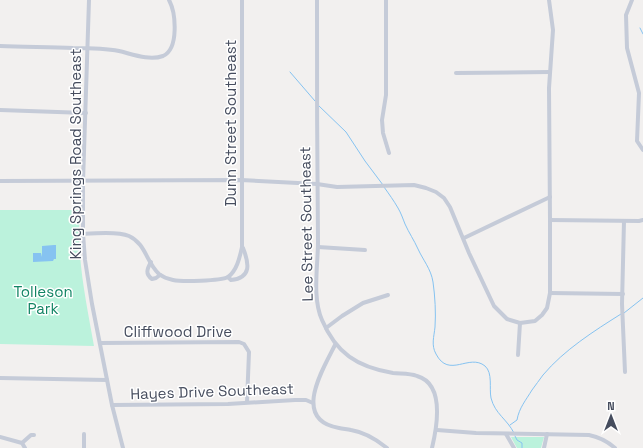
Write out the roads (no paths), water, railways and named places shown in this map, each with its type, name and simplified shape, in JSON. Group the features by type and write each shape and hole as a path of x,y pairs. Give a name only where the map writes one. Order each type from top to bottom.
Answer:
{"street":[{"name":"King Springs Road Southeast","path":"89,0 83,182 83,234 88,285 112,405 123,448"},
{"path":"0,46 87,48 112,50 156,58 170,51 173,45 174,17 173,6 170,0"},
{"name":"Dunn Street Southeast","path":"228,277 239,259 242,247 242,0"},
{"name":"Lee Street Southeast","path":"317,0 317,298 321,318 335,345 348,356 362,364 393,373 418,376 428,383 433,390 437,401 437,430 432,448"},
{"path":"386,0 386,95 382,120 383,133 390,153"},
{"path":"0,181 83,182 241,180 317,184 337,187 414,185 426,188 436,192 444,198 455,216 494,306 507,319 520,323 535,321 547,308 550,293 549,133 550,72 553,30 549,0"},
{"path":"632,0 626,15 627,48 639,93 637,141 642,150"},
{"path":"456,73 550,72"},
{"path":"0,110 86,113"},
{"path":"464,238 550,197"},
{"path":"550,220 643,220"},
{"path":"624,221 622,304 625,372"},
{"name":"Dunn Street Southeast","path":"83,234 127,235 141,245 154,269 160,275 175,281 219,279 228,277 231,280 238,279 246,273 248,267 247,259 242,247"},
{"path":"318,247 365,250"},
{"name":"Dunn Street Southeast","path":"151,262 147,268 149,277 152,279 160,275"},
{"path":"550,293 623,294"},
{"path":"326,328 363,303 388,295"},
{"path":"518,355 520,323"},
{"name":"Cliffwood Drive","path":"100,343 239,342 244,344 249,352 247,402"},
{"path":"335,345 317,382 313,403 317,416 330,426 358,432 386,448"},
{"path":"0,378 107,380"},
{"name":"Hayes Drive Southeast","path":"112,405 228,404 306,400 313,403"},
{"path":"437,430 506,434 589,435 606,441 614,448"},
{"path":"84,434 84,448"},
{"path":"506,434 514,448"},
{"path":"544,448 547,434"},
{"path":"22,443 34,435"},
{"path":"0,437 22,443 25,448"}],"water":[{"path":"56,245 56,259 53,261 33,262 33,253 41,253 42,257 42,246"}],"waterway":[{"path":"640,28 643,34"},
{"path":"290,72 315,101"},
{"path":"318,105 346,132 383,185"},
{"path":"384,187 399,210 432,277 435,310 434,351 441,361 447,365 472,362 485,366 490,377 490,394 493,404 514,433"},
{"path":"624,313 643,298"},
{"path":"510,425 517,420 519,412 525,401 551,366 560,357 600,327 621,314"},
{"path":"515,436 517,440 522,443 522,448"}],"park label":[{"name":"Tolleson Park","path":"43,300"}]}
